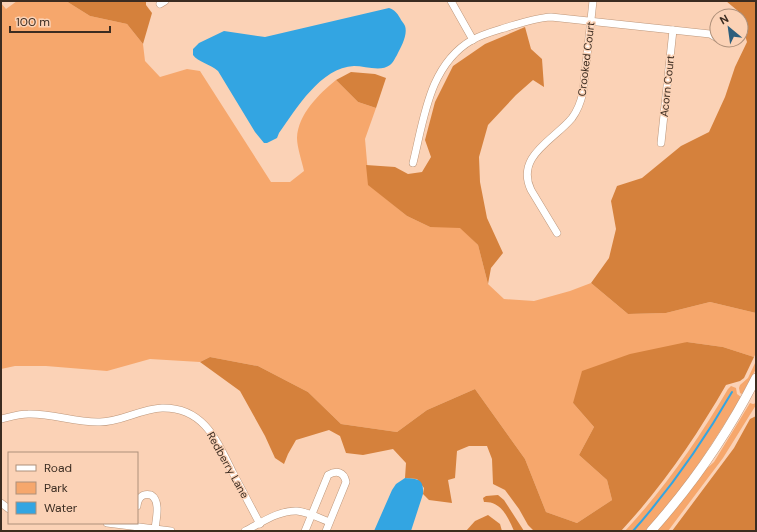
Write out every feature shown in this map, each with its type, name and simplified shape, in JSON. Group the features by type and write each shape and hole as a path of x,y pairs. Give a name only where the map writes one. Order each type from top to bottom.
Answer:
{"street":[{"path":"451,1 472,40"},
{"name":"Crooked Court","path":"557,233 531,190 526,172 533,155 571,118 580,103 584,92 593,1"},
{"path":"413,163 432,88 440,73 449,59 462,47 481,36 540,18 551,17 709,34"},
{"name":"Acorn Court","path":"661,143 673,30"},
{"path":"651,531 682,493 723,436 753,391 756,378"},
{"name":"Redberry Lane","path":"1,419 28,414 91,423 104,422 156,409 174,409 185,412 199,419 213,435 260,524"},
{"path":"305,531 328,475 333,472 340,472 343,474 346,482 326,531"},
{"path":"138,502 143,495 148,494 154,496 157,502 155,529"},
{"path":"245,531 280,514 288,512 305,513 330,522"},
{"path":"120,524 171,531"}],"green space":[{"path":"17,1 66,1 90,16 127,24 143,44 145,61 160,77 187,69 200,71 271,182 290,182 304,171 297,138 298,129 310,105 336,80 358,102 376,108 365,139 369,185 407,216 430,227 460,227 478,245 488,284 504,299 534,301 570,291 591,283 628,314 666,313 710,302 756,313 756,353 754,357 723,347 687,342 573,403 594,427 579,455 607,480 612,500 577,523 546,512 525,459 475,389 427,410 397,432 341,424 308,392 258,366 210,357 200,362 150,359 107,371 46,366 15,366 1,369 1,3 6,9"},
{"path":"756,361 756,369 742,394 740,393 740,385 748,378"},
{"path":"731,386 736,388 737,394 741,397 720,432 685,483 645,531 625,531 667,481 705,427"},
{"path":"750,403 756,403 756,405 723,458 668,531 655,531 702,473 714,462"}],"shaded area":[{"path":"66,1 146,1 146,5 152,13 143,44 127,24 90,16"},
{"path":"726,1 756,1 756,313 710,302 666,313 628,314 591,283 609,258 616,229 611,201 617,186 642,178 681,146 709,132 725,97 735,67 744,48 749,48 749,8 734,8"},
{"path":"525,27 531,49 542,59 544,87 533,80 516,95 488,125 479,157 480,182 487,218 503,253 491,268 488,284 478,245 460,228 430,227 407,216 368,185 366,165 395,167 408,174 422,172 431,157 425,140 435,102 453,66 485,44"},
{"path":"351,72 375,74 386,78 376,108 358,102 336,80"},
{"path":"687,342 723,347 754,357 744,378 740,381 726,385 703,424 678,461 621,531 534,531 528,525 519,509 505,490 493,484 492,459 487,446 469,446 457,451 455,478 448,480 452,503 429,500 423,494 424,488 417,479 405,478 406,463 393,449 363,455 346,453 340,436 329,430 296,440 284,464 275,458 265,436 240,391 200,362 210,357 258,366 308,392 341,424 397,432 427,410 475,389 525,459 546,512 577,523 612,500 607,480 579,455 594,427 573,403 582,371 630,354"},
{"path":"756,416 756,531 672,531 734,448 750,419"},
{"path":"498,495 504,500 524,531 514,531 506,515 499,507 490,502 484,502 483,498 486,496"},
{"path":"488,515 500,524 502,531 466,531 475,521"}],"water":[{"path":"389,8 397,13 405,25 406,30 402,45 392,63 382,68 354,66 342,68 320,81 310,91 279,133 277,138 267,143 264,143 255,132 218,71 193,55 193,49 199,43 224,31 265,37"},
{"path":"405,478 419,481 423,489 423,494 411,531 374,531 392,490 396,484"}],"waterway":[{"path":"633,531 686,464 710,429 732,392"}]}
